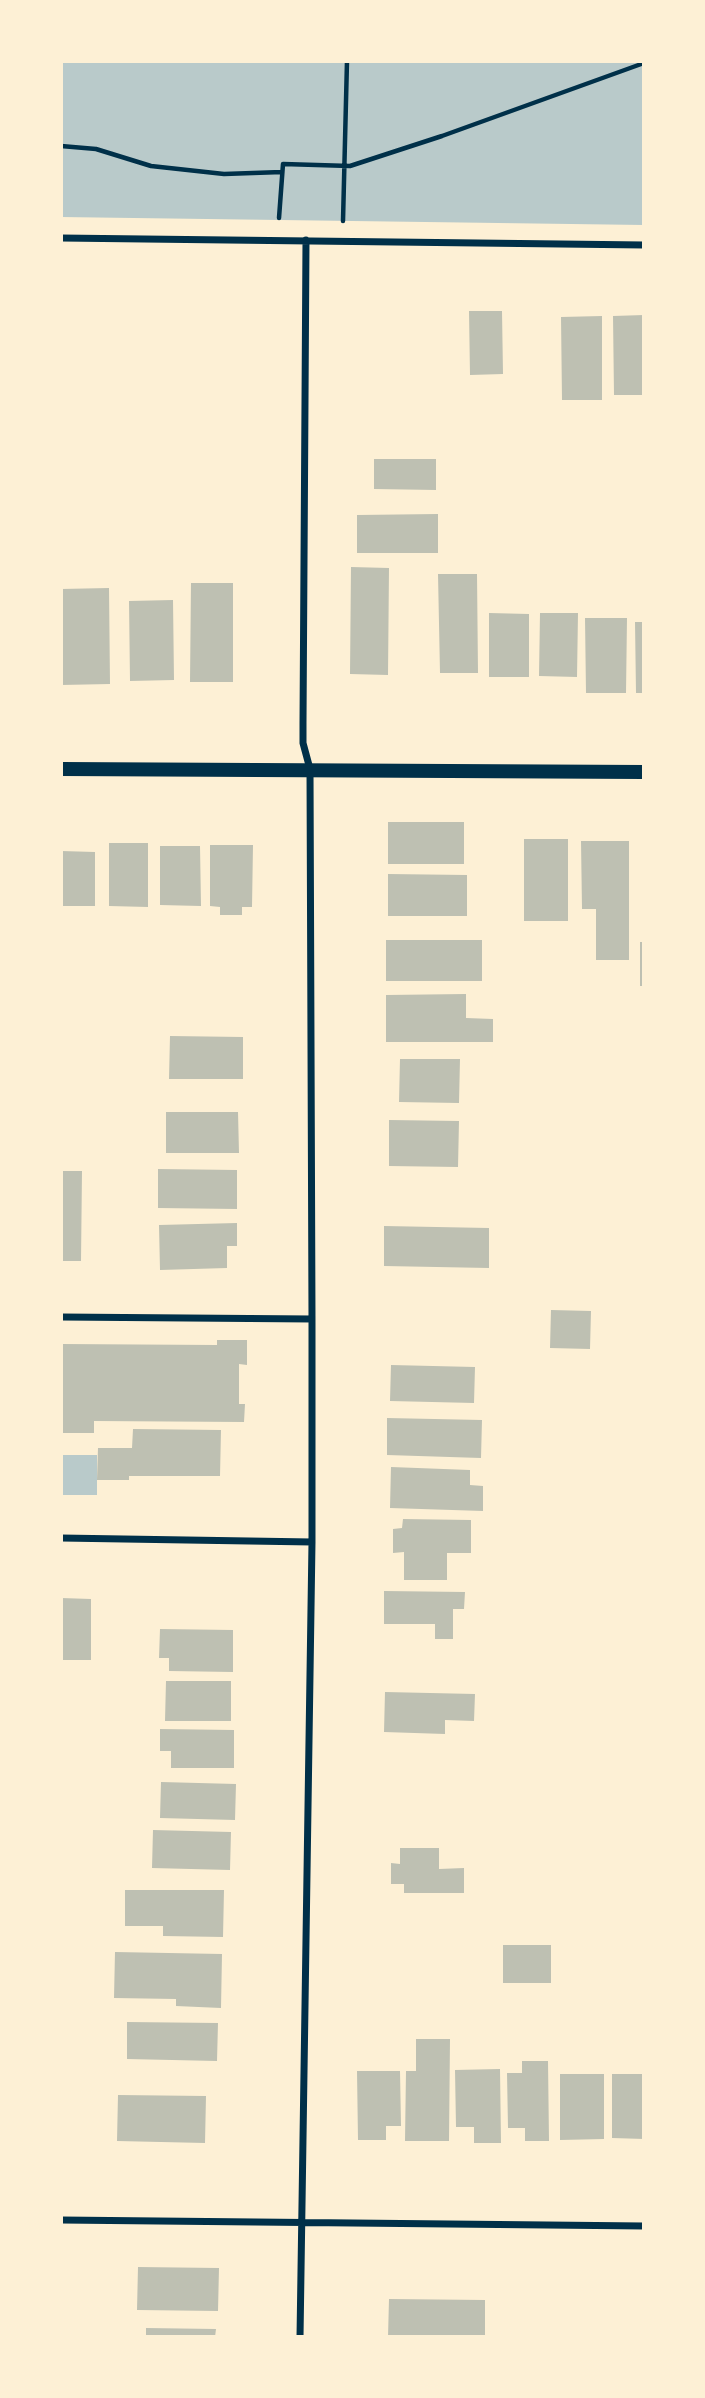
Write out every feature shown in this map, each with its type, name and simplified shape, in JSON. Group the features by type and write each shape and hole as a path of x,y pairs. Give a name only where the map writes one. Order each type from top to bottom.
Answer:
{"main road":[{"path":"61,769 644,772"}],"street":[{"path":"61,238 644,245"},
{"path":"300,2337 312,1542 310,769 303,743 306,240"},
{"path":"61,1317 312,1319"},
{"path":"61,1538 312,1542"},
{"path":"61,2220 644,2226"}],"path":[{"path":"343,221 347,61"},
{"path":"279,218 283,164 346,166 442,136 644,63"},
{"path":"61,146 96,149 151,166 224,174 282,172"}],"shaded area":[{"path":"61,61 644,61 644,225 61,217"},
{"path":"61,1455 97,1455 97,1495 61,1495"}],"building":[{"path":"469,311 502,311 503,374 470,375"},
{"path":"644,315 644,395 614,395 613,316"},
{"path":"602,316 602,400 562,400 561,317"},
{"path":"374,459 436,459 436,490 374,489"},
{"path":"438,514 438,553 357,553 357,515"},
{"path":"351,567 389,568 388,675 350,674"},
{"path":"438,574 477,574 478,673 440,673"},
{"path":"191,583 233,583 233,682 190,682"},
{"path":"109,588 110,684 61,685 61,589"},
{"path":"173,600 174,680 130,681 129,601"},
{"path":"489,613 529,614 529,677 489,677"},
{"path":"540,613 578,613 577,677 539,676"},
{"path":"585,618 627,618 626,693 586,693"},
{"path":"635,622 644,622 644,693 636,693"},
{"path":"388,822 464,822 464,864 388,864"},
{"path":"524,839 568,839 568,921 524,921"},
{"path":"581,841 629,841 629,960 596,960 596,909 582,909"},
{"path":"109,843 148,843 148,907 109,906"},
{"path":"210,845 253,845 252,907 242,907 242,915 220,915 220,907 210,906"},
{"path":"160,846 200,846 201,906 160,905"},
{"path":"61,851 95,852 95,906 61,906"},
{"path":"388,874 467,875 467,916 388,916"},
{"path":"386,940 482,940 482,981 386,981"},
{"path":"640,942 644,942 644,986 640,986"},
{"path":"466,994 466,1018 493,1019 493,1042 386,1042 386,995"},
{"path":"170,1036 243,1037 243,1079 169,1079"},
{"path":"400,1059 460,1059 459,1103 399,1102"},
{"path":"166,1112 238,1112 239,1153 166,1153"},
{"path":"389,1120 459,1121 458,1167 389,1166"},
{"path":"158,1169 237,1170 237,1209 158,1208"},
{"path":"61,1171 82,1171 81,1261 61,1261"},
{"path":"237,1223 237,1246 227,1246 227,1268 160,1270 159,1225"},
{"path":"384,1226 489,1228 489,1268 384,1266"},
{"path":"551,1310 591,1311 590,1349 550,1348"},
{"path":"217,1340 247,1340 247,1365 239,1364 239,1404 245,1404 244,1422 94,1421 94,1433 61,1433 61,1344 217,1345"},
{"path":"391,1365 475,1367 474,1403 390,1401"},
{"path":"387,1418 482,1420 481,1458 387,1455"},
{"path":"133,1429 221,1430 220,1476 129,1476 129,1480 97,1480 98,1448 132,1448"},
{"path":"391,1467 470,1470 470,1485 483,1486 483,1511 390,1508"},
{"path":"403,1519 471,1520 471,1553 447,1553 447,1580 404,1580 404,1552 393,1553 393,1529 402,1528"},
{"path":"384,1591 465,1592 464,1609 453,1609 453,1639 435,1639 435,1624 384,1624"},
{"path":"61,1598 91,1599 91,1660 61,1660"},
{"path":"160,1629 233,1630 233,1672 169,1671 169,1658 159,1658"},
{"path":"166,1681 231,1681 231,1721 165,1721"},
{"path":"385,1692 475,1694 474,1721 445,1720 445,1734 384,1732"},
{"path":"160,1729 234,1730 234,1768 171,1768 171,1751 160,1751"},
{"path":"161,1782 236,1784 235,1820 160,1818"},
{"path":"153,1830 231,1832 230,1870 152,1868"},
{"path":"400,1848 439,1848 439,1869 464,1868 464,1893 404,1893 404,1884 391,1884 391,1863 400,1864"},
{"path":"125,1890 224,1890 223,1937 163,1936 163,1926 125,1926"},
{"path":"503,1945 551,1945 551,1983 503,1983"},
{"path":"115,1952 222,1954 221,2008 176,2006 176,1999 114,1998"},
{"path":"127,2022 218,2023 217,2061 127,2059"},
{"path":"416,2039 450,2039 449,2141 405,2141 406,2071 416,2071"},
{"path":"522,2061 548,2061 549,2141 525,2141 525,2128 508,2128 507,2073 522,2073"},
{"path":"500,2069 501,2143 474,2143 474,2127 456,2127 455,2070"},
{"path":"357,2071 400,2071 401,2126 386,2126 386,2140 358,2140"},
{"path":"560,2074 604,2074 604,2139 560,2140"},
{"path":"612,2074 644,2074 644,2139 612,2138"},
{"path":"118,2095 206,2096 205,2143 117,2141"},
{"path":"138,2267 219,2268 218,2311 137,2310"},
{"path":"389,2299 485,2300 485,2337 388,2337"},
{"path":"146,2328 216,2329 215,2337 146,2337"}]}
